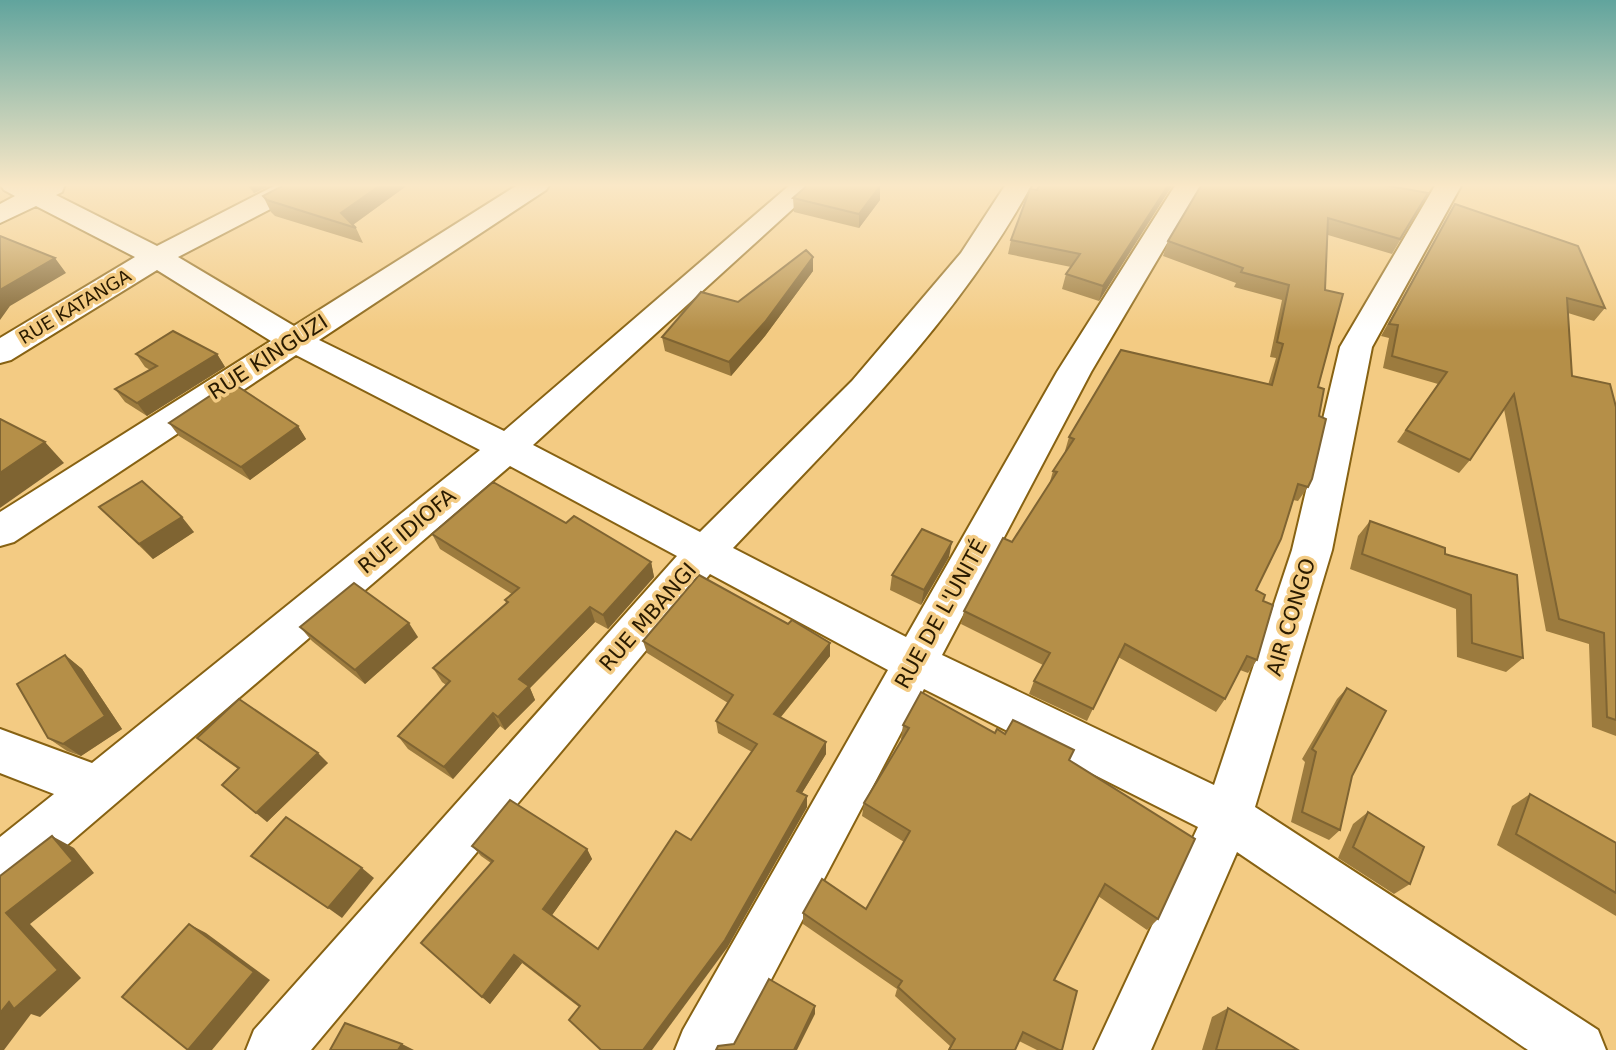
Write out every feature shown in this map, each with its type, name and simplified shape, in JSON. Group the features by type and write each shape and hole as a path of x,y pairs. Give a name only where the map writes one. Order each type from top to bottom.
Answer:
{"street":[{"path":"115,233 293,340 507,448 915,663 1228,817 1578,1050"},
{"name":"RUE KATANGA","path":"0,352 157,257 203,233"},
{"name":"RUE KINGUZI","path":"0,531 460,233"},
{"name":"RUE IDIOFA","path":"0,870 96,787 507,448 751,233"},
{"name":"RUE MBANGI","path":"274,1050 704,552 864,389 972,258 988,233"},
{"name":"RUE DE L'UNITÉ","path":"703,1050 1074,372 1159,233"},
{"name":"AIR CONGO","path":"1122,1050 1228,817 1311,550 1356,347 1421,233"},
{"path":"0,751 96,787"}],"building":[{"path":"1014,233 1137,233 1103,286 1066,274 1080,254 1011,240"},
{"path":"1173,233 1327,233 1325,290 1343,294 1318,387 1324,389 1319,416 1326,419 1312,479 1308,487 1298,484 1281,539 1256,590 1265,595 1263,601 1273,605 1257,660 1247,656 1225,699 1125,644 1093,709 1034,681 1050,653 964,611 1003,538 1012,542 1057,472 1053,471 1074,439 1069,437 1121,350 1272,385 1283,344 1277,342 1289,285 1241,272 1243,268 1168,241"},
{"path":"1379,233 1404,233 1400,239"},
{"path":"1439,233 1540,233 1578,246 1605,308 1567,298 1572,376 1610,384 1616,407 1616,720 1607,717 1604,633 1559,619 1514,394 1470,460 1406,430 1447,372 1392,356 1398,325 1389,324"},
{"path":"0,236 55,258 0,290"},
{"path":"806,250 813,257 765,322 729,362 662,337 701,292 738,302"},
{"path":"173,331 217,354 137,403 115,389 157,366 136,354"},
{"path":"231,382 298,426 241,467 169,423"},
{"path":"0,419 45,442 0,473"},
{"path":"142,481 182,517 139,544 99,507"},
{"path":"493,482 566,523 574,516 651,562 603,615 590,607 519,679 529,686 498,717 493,713 444,767 398,736 450,681 433,668 508,602 505,600 519,588 432,534"},
{"path":"1370,521 1445,548 1445,554 1517,575 1523,658 1472,643 1471,595 1362,554"},
{"path":"922,529 952,542 924,590 892,575"},
{"path":"699,575 788,624 792,620 830,643 774,714 826,742 797,791 807,796 725,940 643,1050 601,1050 569,1020 580,1006 514,955 482,997 421,943 493,861 472,846 510,800 587,849 543,909 598,949 676,831 691,840 757,744 716,721 733,695 643,641"},
{"path":"354,583 409,623 355,670 300,627"},
{"path":"65,655 105,716 63,744 48,738 17,684"},
{"path":"1347,688 1386,711 1352,776 1340,830 1302,812 1316,752 1312,749"},
{"path":"921,692 995,733 997,729 1005,734 1013,720 1074,750 1069,760 1195,839 1158,919 1105,884 1054,980 1077,991 1062,1050 1023,1032 1015,1050 949,1050 955,1039 898,987 902,981 803,913 822,879 866,909 910,831 864,803 909,728 903,725"},
{"path":"239,699 318,753 256,813 222,785 239,768 197,738"},
{"path":"1530,794 1616,843 1616,893 1516,834"},
{"path":"1368,812 1424,847 1410,884 1353,847"},
{"path":"286,817 362,868 328,908 251,856"},
{"path":"52,836 73,861 6,913 58,970 14,1009 9,1002 0,1013 0,876"},
{"path":"189,924 254,972 188,1050 122,997"},
{"path":"769,979 815,1006 794,1050 716,1050 718,1046 734,1044"},
{"path":"1228,1008 1298,1050 1216,1050"},
{"path":"345,1023 402,1044 398,1050 330,1050"}]}
